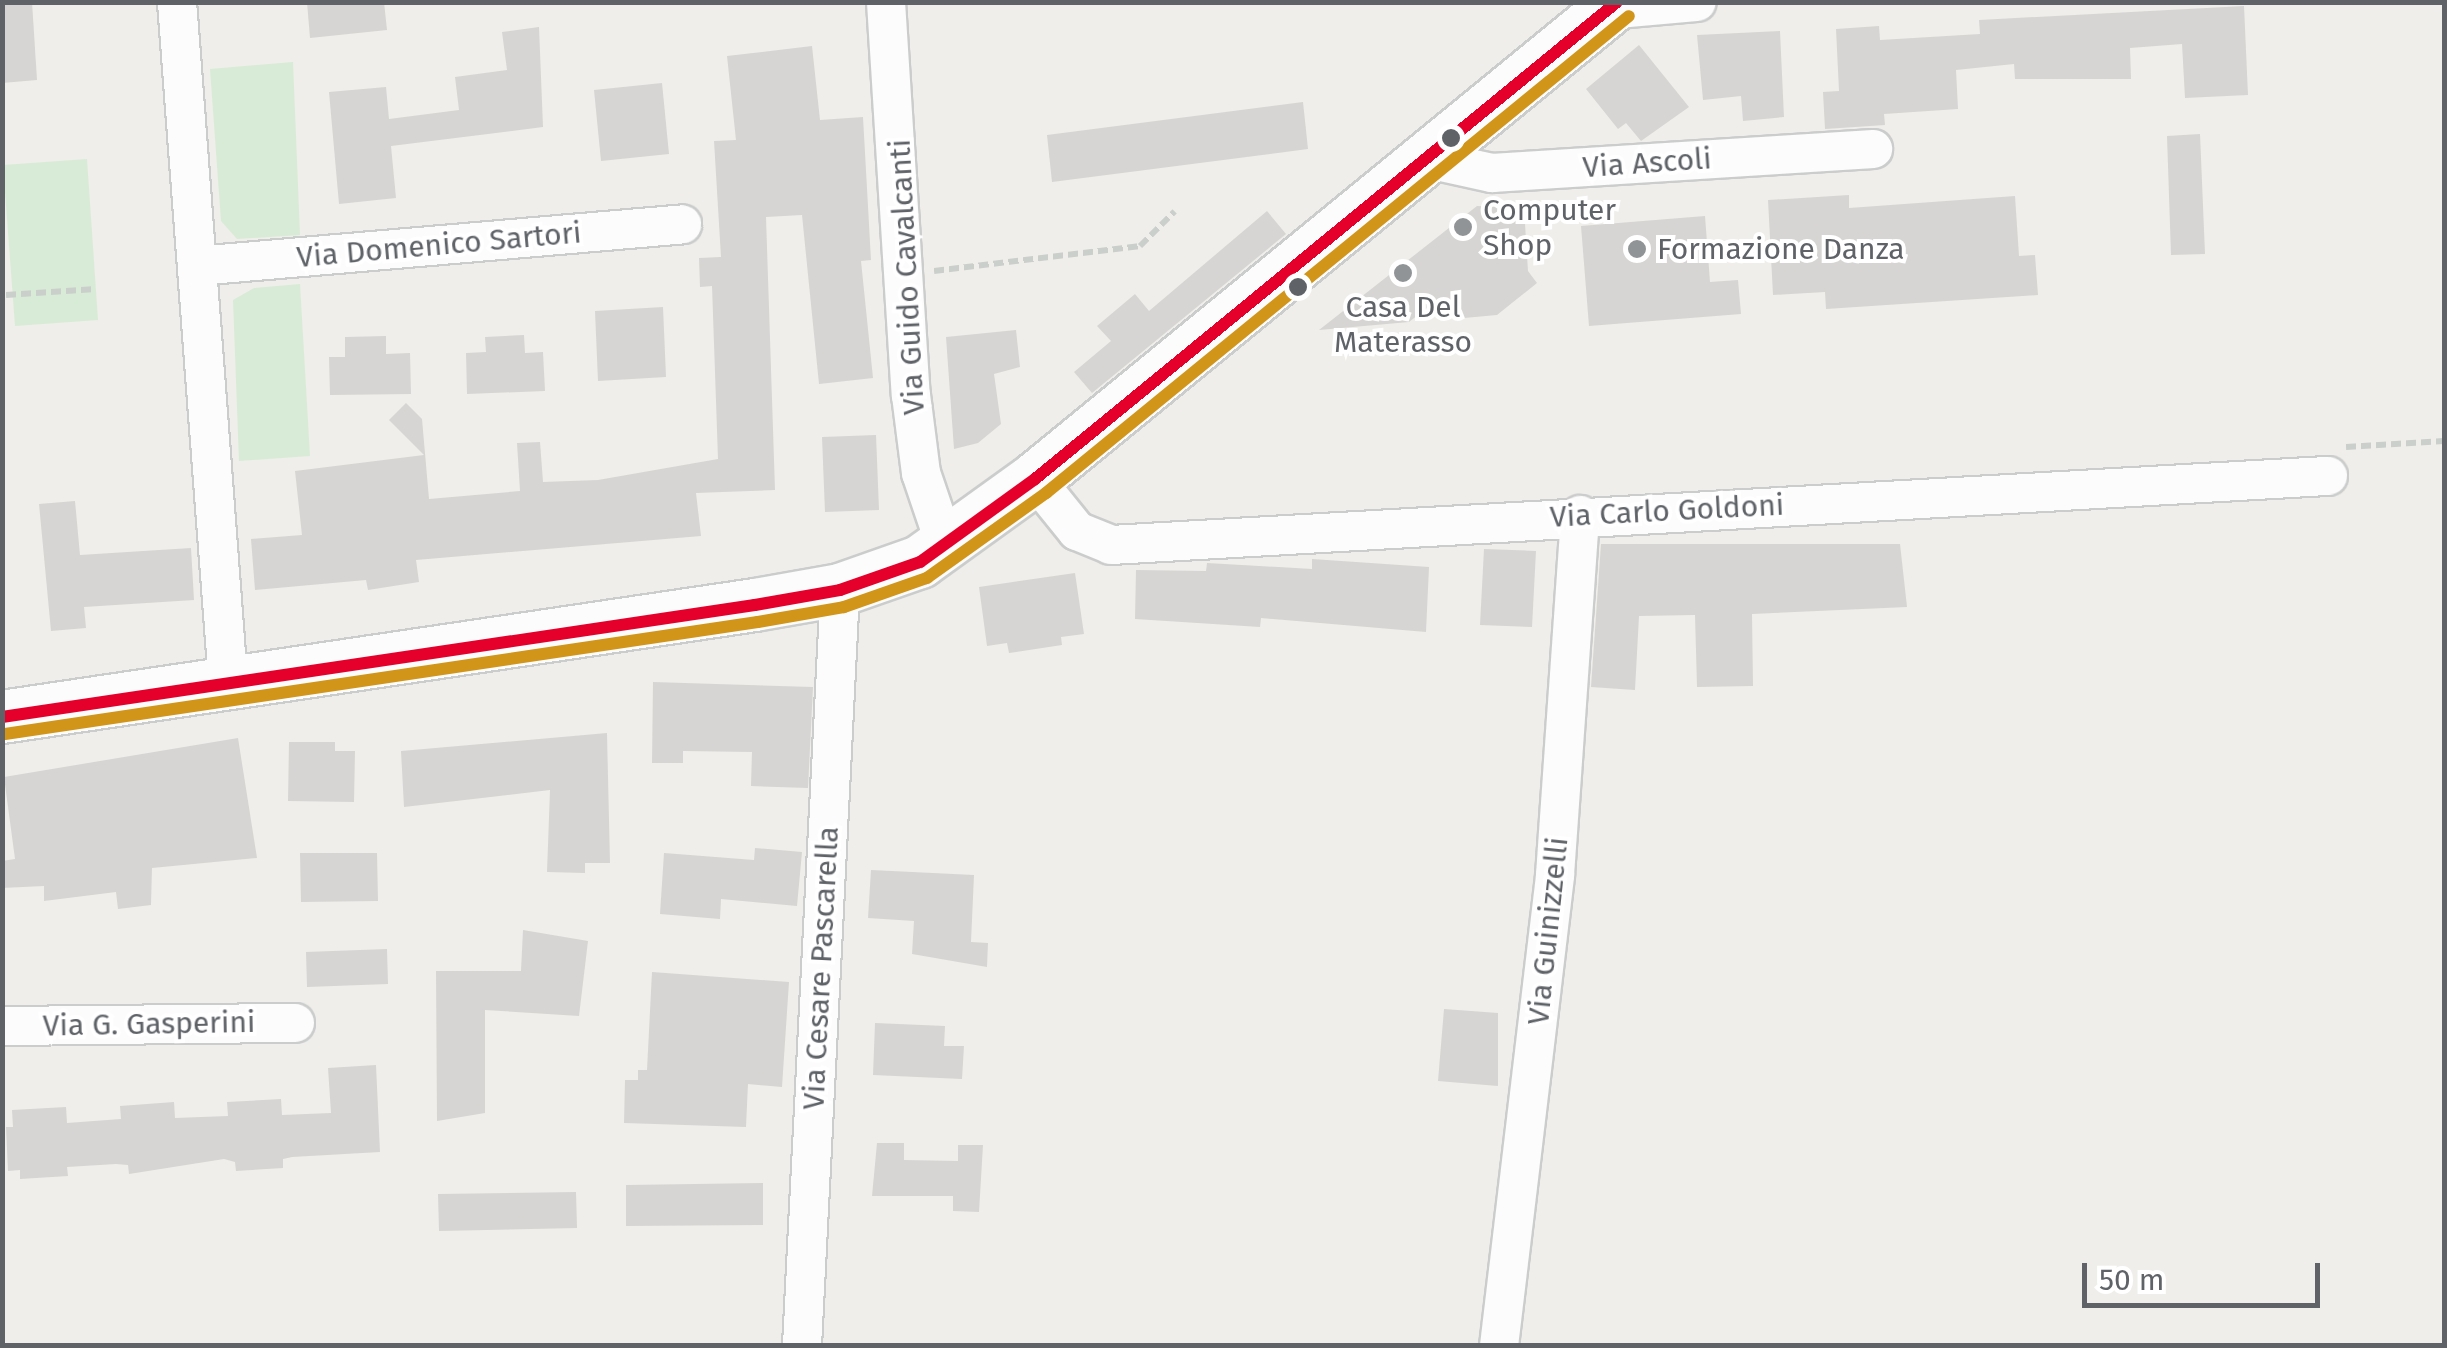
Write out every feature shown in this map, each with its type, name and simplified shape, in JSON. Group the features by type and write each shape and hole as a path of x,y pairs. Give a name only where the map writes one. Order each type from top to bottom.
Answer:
{"main road":[{"path":"2,717 840,590 946,547 1035,480 1422,158 1613,6"}],"street":[{"path":"177,2 228,681"},
{"name":"Via Guido Cavalcanti","path":"886,2 921,473 946,547"},
{"path":"1613,6 1696,2"},
{"name":"Via Ascoli","path":"1422,158 1492,174 1873,148"},
{"name":"Via Domenico Sartori","path":"197,266 682,224"},
{"name":"Via Carlo Goldoni","path":"1035,480 1077,532 1110,546 1580,515 2328,476"},
{"name":"Via Guinizzelli","path":"1499,1346 1555,874 1580,515"},
{"name":"Via Cesare Pascarella","path":"802,1346 840,590"},
{"name":"Via G. Gasperini","path":"2,1026 295,1023"}],"path":[{"path":"904,275 1140,246 1175,211"},
{"path":"6,295 96,289"}],"green space":[{"path":"293,62 300,235 237,239 221,221 210,69"},
{"path":"87,159 98,320 15,326 3,165"},
{"path":"300,284 310,456 239,461 233,300 254,288"}],"building":[{"path":"2,2 32,2 37,80 2,83"},
{"path":"307,2 384,2 387,30 310,38"},
{"path":"2244,6 2248,95 2185,98 2182,44 2130,48 2131,79 2015,79 2014,64 1956,70 1958,109 1884,114 1885,125 1825,129 1823,92 1839,91 1836,29 1879,26 1880,40 1980,34 1979,20"},
{"path":"539,27 543,127 391,146 396,198 339,204 329,92 386,87 389,119 459,110 455,77 507,70 502,32"},
{"path":"1780,31 1784,117 1743,121 1741,96 1703,100 1697,35"},
{"path":"1639,45 1689,107 1641,141 1626,123 1618,129 1586,89"},
{"path":"812,46 820,120 863,117 871,260 861,261 873,378 819,384 802,215 766,217 775,490 696,493 701,536 416,560 419,582 368,590 366,580 255,590 251,539 302,535 295,471 424,455 389,420 406,403 422,419 429,499 520,491 517,443 540,442 543,482 598,480 718,459 712,286 700,287 699,258 721,257 714,141 736,140 727,56"},
{"path":"662,83 669,154 601,161 594,90"},
{"path":"1303,102 1308,149 1052,182 1047,135"},
{"path":"2200,134 2205,254 2171,255 2167,136"},
{"path":"1849,195 1849,208 2015,196 2019,256 2035,255 2038,295 1826,309 1825,292 1773,295 1768,200"},
{"path":"1477,206 1524,208 1528,271 1537,283 1497,315 1453,319 1437,300 1409,322 1319,330"},
{"path":"1267,211 1286,234 1092,393 1074,372 1111,341 1097,326 1135,294 1149,311"},
{"path":"1705,216 1710,282 1738,280 1741,314 1589,326 1581,226"},
{"path":"663,307 666,377 598,381 595,311"},
{"path":"1016,330 1020,367 994,374 1001,424 978,443 954,449 946,337"},
{"path":"524,335 525,353 543,352 545,391 467,394 466,353 486,352 485,337"},
{"path":"386,336 386,354 410,353 411,394 330,395 329,357 345,357 345,337"},
{"path":"876,435 879,510 825,512 822,437"},
{"path":"75,501 80,555 191,548 194,600 84,607 86,628 51,631 39,504"},
{"path":"1601,544 1900,544 1907,607 1752,614 1753,686 1697,687 1695,615 1639,616 1635,690 1591,687"},
{"path":"1484,549 1536,551 1532,627 1480,625"},
{"path":"1312,559 1429,567 1426,632 1261,618 1260,627 1135,619 1136,570 1206,571 1207,563 1312,569"},
{"path":"1075,573 1084,634 1061,637 1062,645 1009,653 1007,643 987,646 979,587"},
{"path":"653,682 813,687 808,788 751,786 752,752 683,751 683,763 652,763"},
{"path":"607,733 610,863 585,863 585,873 547,872 550,790 404,807 401,751"},
{"path":"238,738 257,858 152,868 151,905 118,909 116,892 44,901 44,886 2,888 2,861 15,859 4,777"},
{"path":"289,742 335,742 335,751 355,751 354,802 288,801"},
{"path":"755,848 802,852 797,906 721,899 720,919 660,914 664,853 754,860"},
{"path":"300,853 377,853 378,901 301,902"},
{"path":"871,870 974,875 971,942 988,943 987,967 912,954 914,921 868,918"},
{"path":"523,930 588,941 579,1016 485,1010 485,1113 437,1121 436,971 521,971"},
{"path":"387,949 388,984 307,987 306,952"},
{"path":"652,972 789,982 782,1087 748,1084 746,1127 624,1123 625,1080 638,1080 638,1070 647,1070"},
{"path":"1444,1009 1498,1013 1498,1086 1438,1081"},
{"path":"875,1023 945,1026 944,1046 964,1046 962,1079 873,1075"},
{"path":"376,1065 380,1152 292,1157 283,1159 283,1168 236,1171 235,1162 224,1159 129,1174 128,1165 116,1164 67,1167 68,1176 20,1179 20,1170 8,1171 6,1127 13,1127 12,1110 66,1107 67,1123 121,1119 120,1106 174,1102 175,1118 228,1116 227,1102 281,1099 282,1115 331,1113 328,1068"},
{"path":"877,1143 904,1143 904,1160 958,1161 958,1145 983,1145 979,1212 953,1211 953,1196 872,1196"},
{"path":"763,1183 763,1225 626,1226 626,1185"},
{"path":"576,1192 577,1228 439,1231 438,1194"}],"transit line":[{"path":"2,717 755,605 840,590 920,562 1035,479 1617,2"},
{"path":"5,734 758,622 844,607 927,578 1046,493 1629,16"}],"place":[{"name":"Computer Shop","path":"1463,227"},
{"name":"Formazione Danza","path":"1637,249"},
{"name":"Casa Del Materasso","path":"1403,273"}]}
